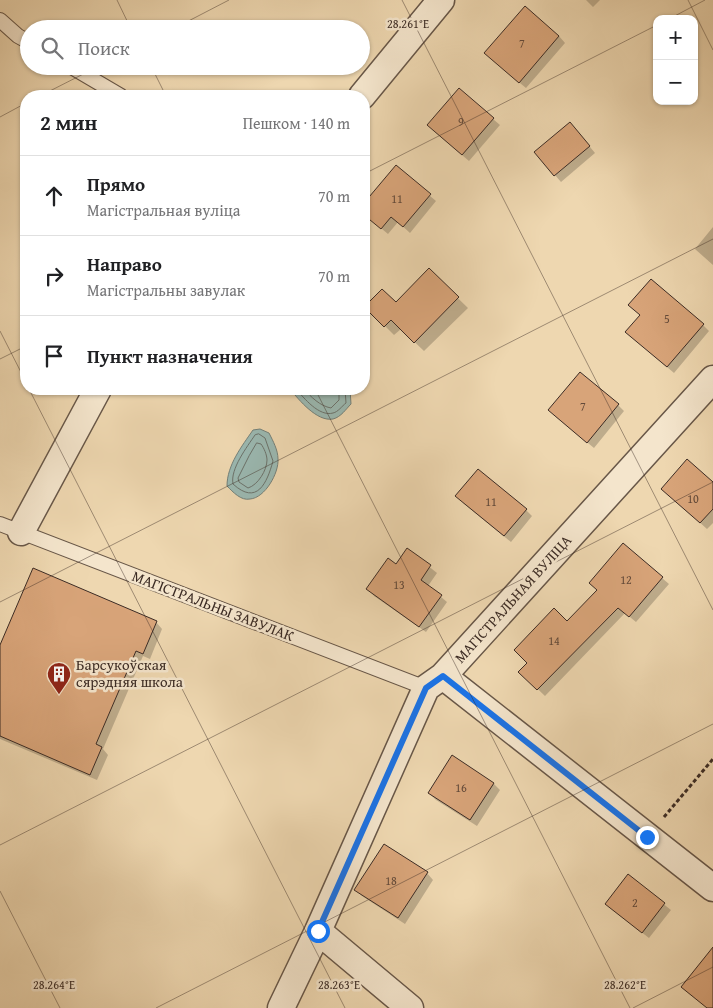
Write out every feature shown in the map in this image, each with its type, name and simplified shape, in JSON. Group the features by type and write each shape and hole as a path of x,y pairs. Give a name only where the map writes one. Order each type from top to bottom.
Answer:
{"street":[{"path":"367,90 441,0"},
{"name":"МАГІСТРАЛЬНАЯ ВУЛІЦА","path":"281,1008 434,682 713,379"},
{"path":"10,528 94,395"},
{"name":"МАГІСТРАЛЬНЫ ЗАВУЛАК","path":"434,682 647,837 713,888"},
{"path":"318,931 410,1008"}],"lane":[{"path":"0,20 20,37"},
{"path":"85,75 111,90"},
{"name":"МАГІСТРАЛЬНЫ ЗАВУЛАК","path":"10,528 434,682"}],"path":[{"path":"647,837 713,759"}],"water":[{"path":"295,395 350,395 351,404 338,417 327,419 315,414"},
{"path":"260,429 269,433 272,439 277,452 278,465 274,478 266,490 256,498 243,499 227,486 228,478 232,463 244,443 253,430"}],"building":[{"path":"525,6 559,36 519,83 484,53"},
{"path":"459,88 494,118 462,155 427,125"},
{"path":"570,122 590,146 554,176 534,152"},
{"path":"396,165 431,194 403,227 391,217 381,229 370,220 370,196"},
{"path":"429,268 459,297 414,343 391,320 384,327 370,313 370,301 382,289 396,302"},
{"path":"651,279 704,324 667,367 625,332 640,315 628,305"},
{"path":"580,372 619,404 587,443 548,410"},
{"path":"687,459 713,482 713,509 700,523 661,489"},
{"path":"478,469 527,509 504,536 455,496"},
{"path":"623,543 663,577 629,617 618,608 537,690 518,672 527,663 514,650 554,608 567,621 597,590 589,583"},
{"path":"407,548 431,565 421,580 442,595 419,627 366,589 388,558 396,564"},
{"name":"Барсукоўская сярэдняя школа","path":"33,568 157,621 143,654 136,651 96,744 102,747 90,775 0,736 0,645"},
{"path":"452,755 494,783 470,820 428,793"},
{"path":"384,844 428,872 398,918 354,890"},
{"path":"628,874 665,903 642,933 605,904"},
{"path":"713,947 713,1008 707,1008 681,987"}],"place":[{"name":"Барсукоўская сярэдняя школа","path":"59,695"}],"route":[{"path":"318,931 426,688 443,676 647,837"}]}
